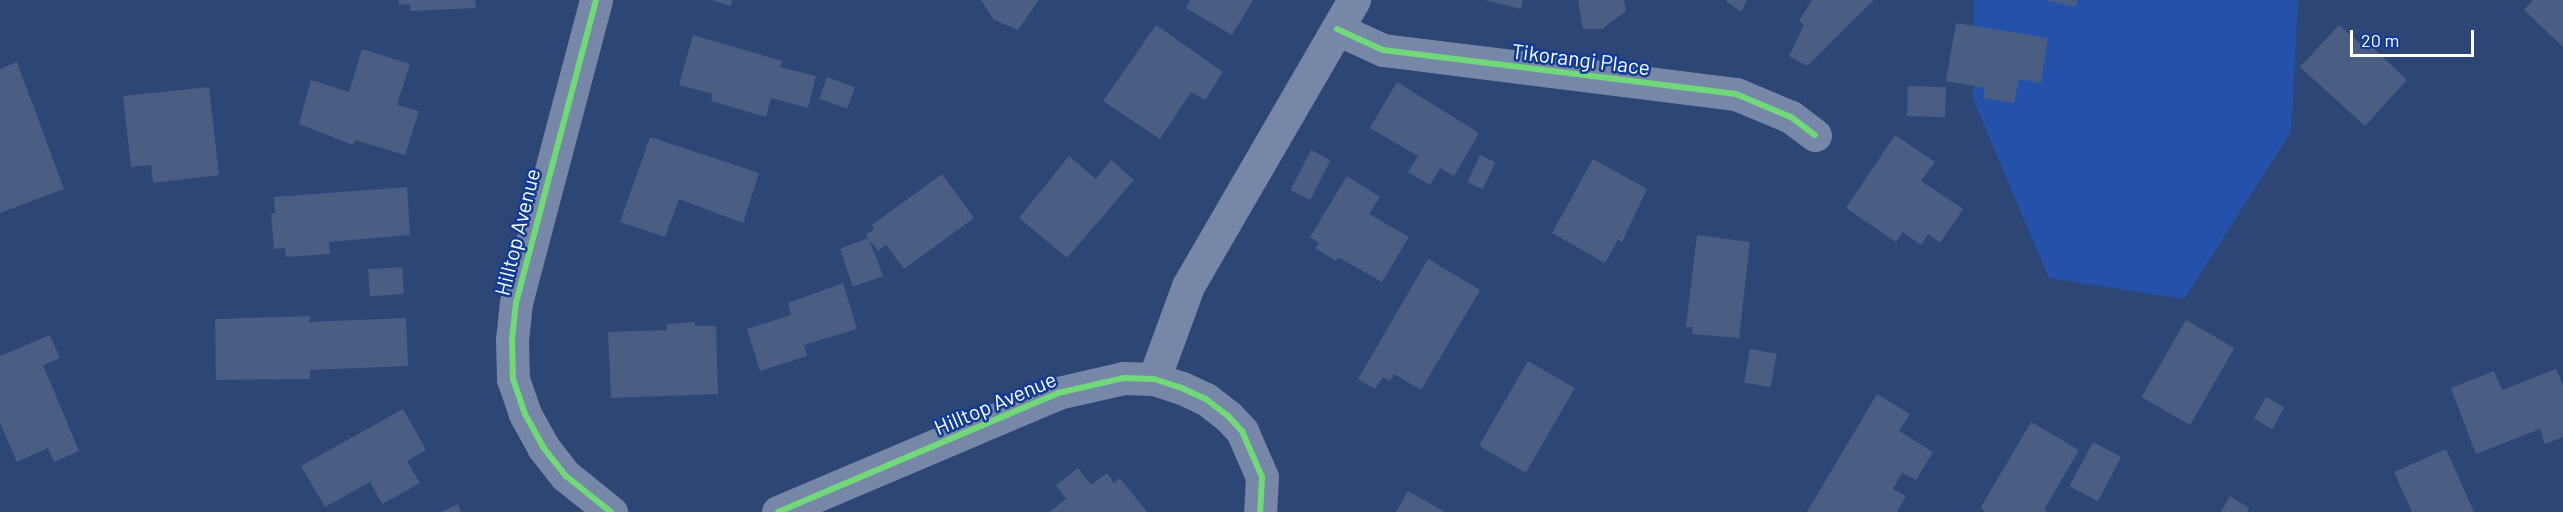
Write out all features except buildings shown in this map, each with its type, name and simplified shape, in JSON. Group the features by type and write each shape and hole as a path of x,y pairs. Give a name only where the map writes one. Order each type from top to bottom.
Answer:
{"street":[{"name":"Hilltop Avenue","path":"596,0 516,302 512,359 513,379 522,405 543,447 566,476 612,512"},
{"path":"1154,379 1188,286 1354,0"},
{"name":"Tikorangi Place","path":"1336,29 1383,50 1736,94 1791,117 1815,135"},
{"name":"Hilltop Avenue","path":"778,512 1058,393 1102,381 1154,379 1206,399 1242,431 1262,477 1260,512"}],"shaded area":[{"path":"1974,0 2298,0 2291,132 2184,299 2049,278 1973,99"}],"cycle path":[{"path":"596,0 516,302 512,339 513,379 525,414 543,447 566,476 611,512"},
{"path":"1337,29 1383,50 1736,94 1791,117 1815,135"},
{"path":"778,512 1058,393 1124,378 1154,379 1182,388 1206,399 1228,416 1242,431 1262,477 1260,512"}]}
